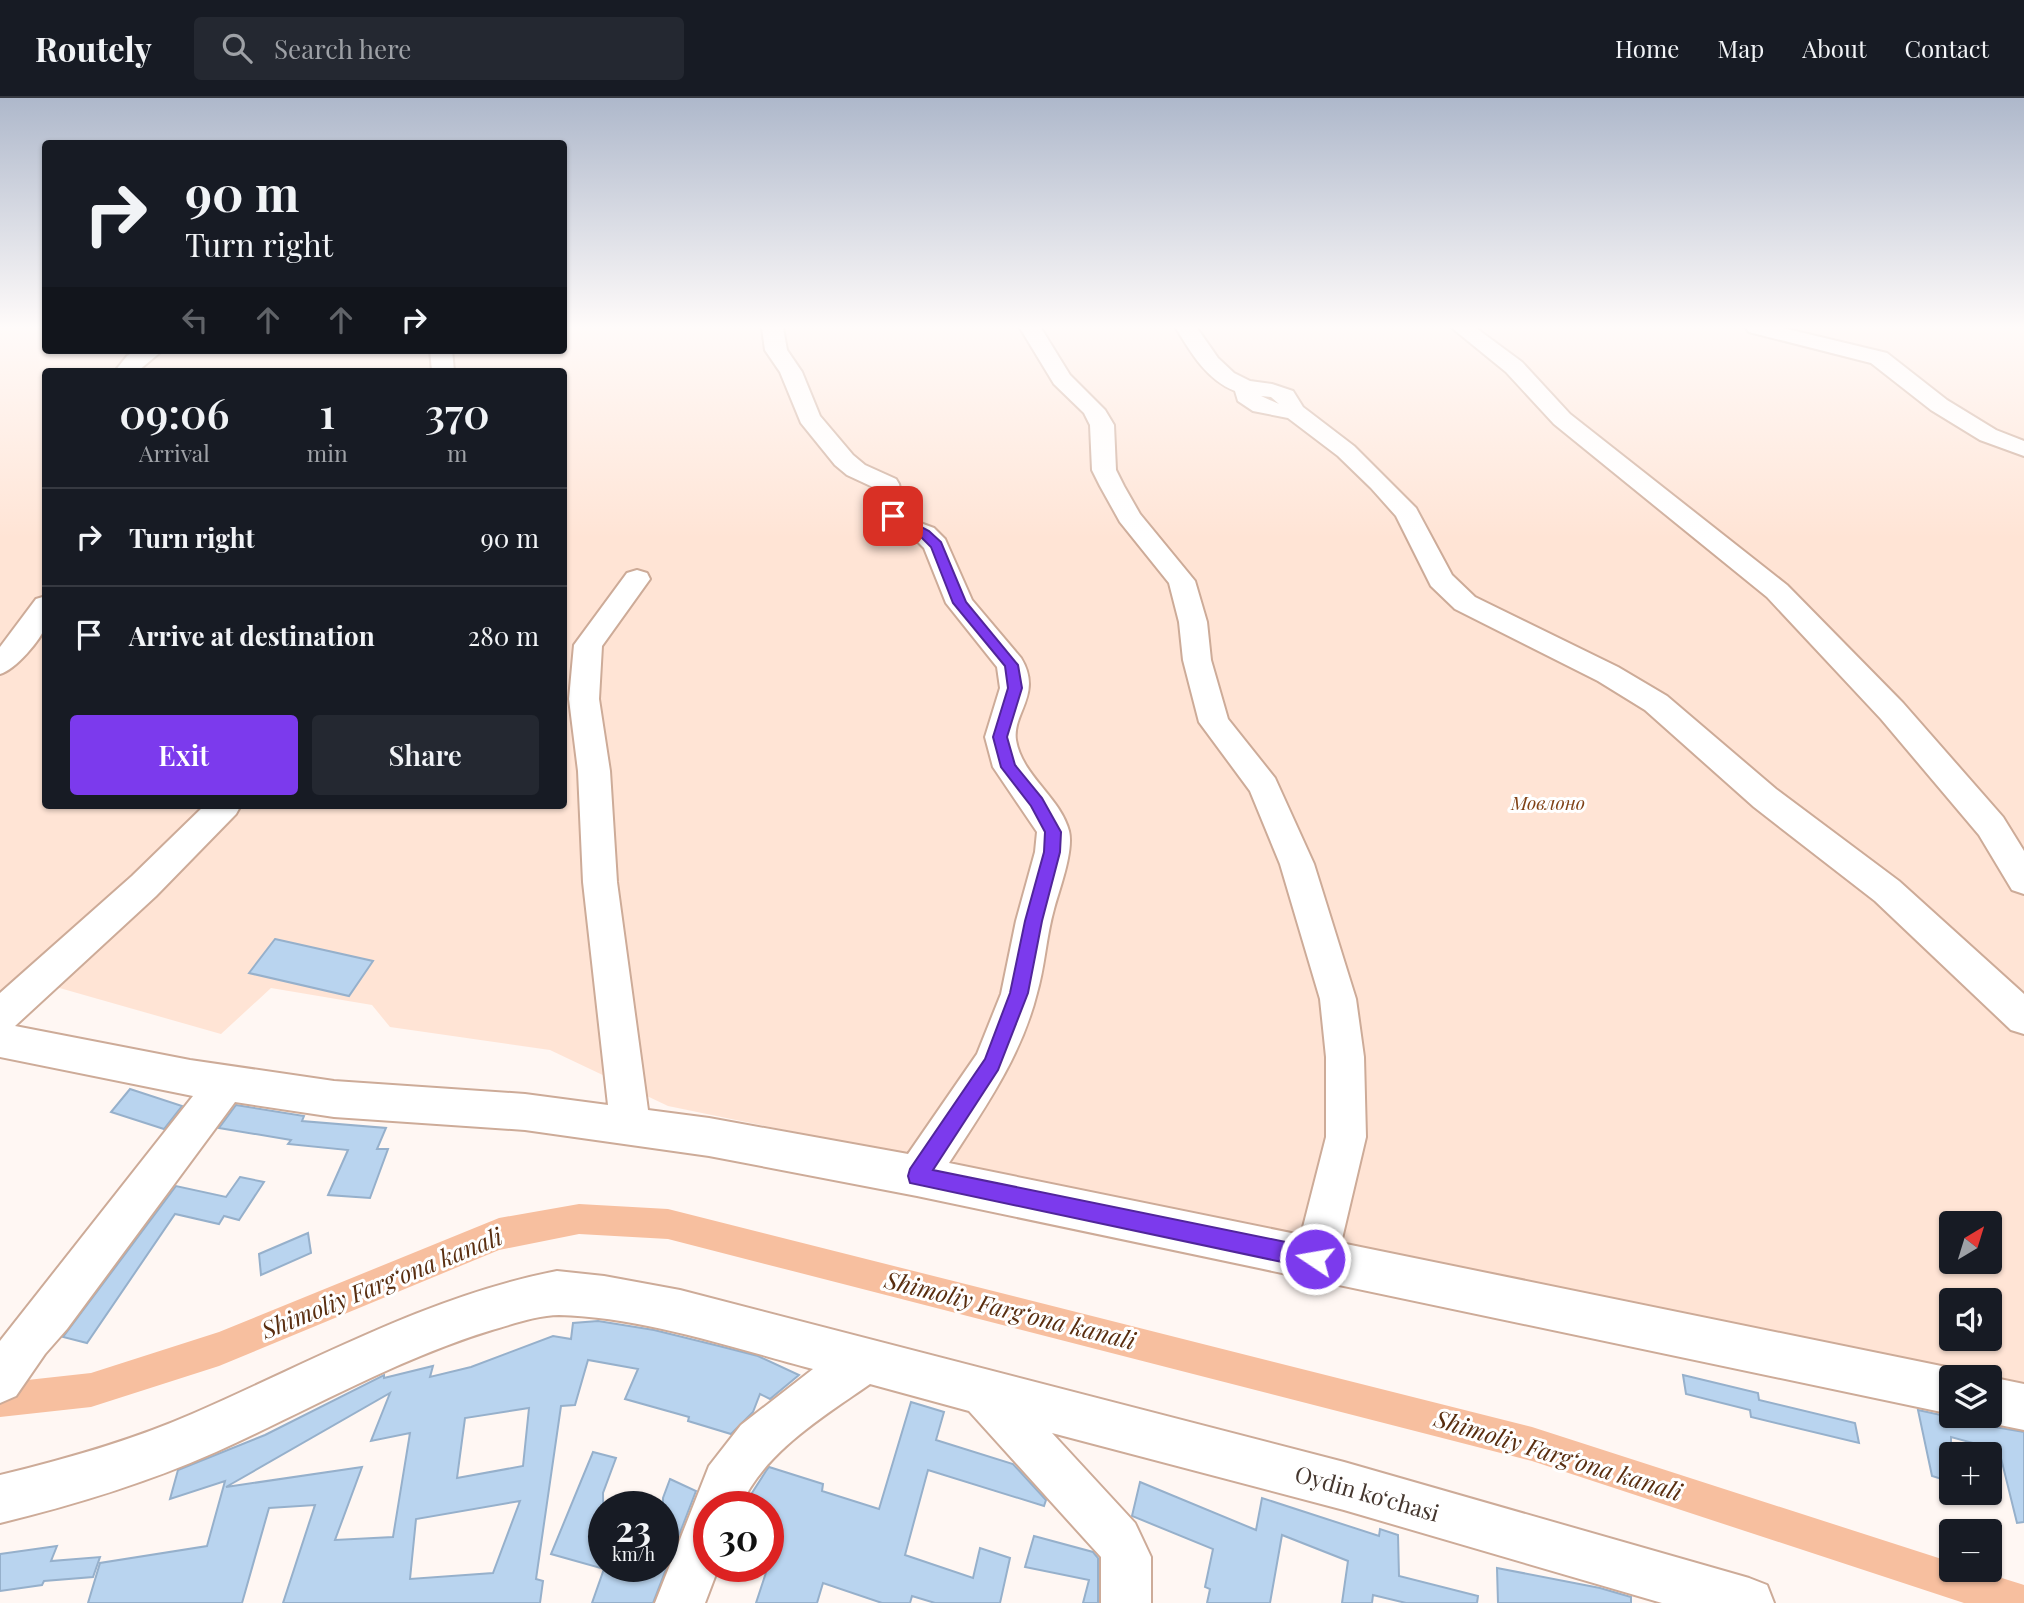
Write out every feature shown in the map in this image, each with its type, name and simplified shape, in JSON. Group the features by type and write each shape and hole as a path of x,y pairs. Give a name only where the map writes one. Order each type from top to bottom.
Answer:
{"street":[{"path":"801,398 809,418 844,460 856,470 887,484 893,516 904,525 925,534 936,545 960,603 1011,665 1015,688 1000,737 1009,767 1037,802 1053,832 1052,852 1033,921 1019,993 992,1064 917,1176"},
{"path":"1082,398 1094,410 1102,425 1104,470 1112,486 1129,517 1181,581 1193,622 1196,660 1214,722 1264,786 1297,864 1338,999 1345,1057 1346,1137 1332,1202 1315,1259"},
{"path":"1249,398 1278,412 1291,410 1346,452 1407,513 1441,580 1465,603 1608,674 1656,703 1765,798 1887,891 2024,1018"},
{"path":"1542,398 1562,419 1777,591 1892,711 1991,826 2024,880"},
{"path":"1931,398 1988,435 2024,449"},
{"path":"630,1126 600,882 594,771 584,699 588,645 637,579"},
{"path":"0,664 42,611"},
{"path":"4,1038 144,886 221,809"},
{"path":"4,1038 226,1084 334,1099 525,1112 709,1137 917,1176 1939,1389"},
{"path":"0,1380 29,1338 226,1084"},
{"name":"Oydin koʻchasi","path":"0,1499 86,1478 197,1436 449,1321 514,1301 557,1293 604,1298 680,1312 1344,1486 1749,1603"},
{"path":"720,1491 741,1460 764,1437 864,1361"},
{"path":"983,1392 1118,1540 1126,1557 1126,1603"},
{"path":"2002,1402 2024,1407"},
{"path":"680,1603 693,1568"}],"green space":[{"name":"Мовлоно","path":"0,398 42,398 42,809 567,809 567,398 2024,398 2024,1384 2002,1379 2002,1365 1939,1367 668,1106 550,1050 390,1027 372,1005 271,988 221,1034 56,987 0,1007"}],"building":[{"path":"275,939 373,961 349,996 249,973"},
{"path":"130,1089 182,1106 164,1129 111,1112"},
{"path":"236,1105 304,1116 302,1121 386,1128 377,1149 388,1149 370,1198 328,1195 348,1150 288,1144 291,1140 219,1128"},
{"path":"240,1177 264,1182 239,1220 224,1216 219,1224 175,1214 87,1343 63,1337 176,1186 226,1197"},
{"path":"308,1233 311,1253 261,1275 259,1254"},
{"path":"598,1321 654,1330 758,1356 799,1375 770,1399 760,1394 753,1412 731,1434 688,1421 689,1417 625,1399 638,1369 588,1360 575,1405 561,1406 536,1579 543,1581 540,1603 283,1603 315,1505 269,1508 242,1603 88,1603 100,1563 207,1546 225,1481 170,1499 178,1470 265,1435 384,1375 384,1378 433,1366 430,1377 471,1367 553,1336 571,1339 573,1323","holes":["390,1393 371,1441 410,1433 393,1537 335,1540 362,1467 226,1487","529,1408 523,1466 457,1478 465,1418","520,1501 493,1573 410,1579 416,1519"]},
{"path":"1683,1375 1758,1393 1759,1400 1855,1423 1859,1443 1751,1417 1750,1410 1686,1394"},
{"path":"911,1402 944,1412 936,1440 1013,1464 1046,1500 1044,1506 928,1470 905,1555 973,1578 980,1548 1010,1558 1000,1603 935,1603 912,1596 910,1603 882,1603 823,1583 817,1603 756,1603 763,1582 784,1582 784,1491 753,1491 769,1467 823,1484 822,1491 879,1509"},
{"path":"1918,1410 1939,1415 1939,1428 2001,1428 2024,1432 2024,1522 2017,1523 2002,1462 2002,1442 1969,1442 1951,1437 1951,1442 1939,1442 1939,1478 1932,1476"},
{"path":"593,1452 616,1458 604,1491 588,1491 588,1564 551,1554"},
{"path":"670,1479 696,1491 693,1491 693,1499 679,1535 679,1491 666,1491"},
{"path":"1140,1482 1256,1530 1262,1498 1379,1536 1380,1529 1398,1535 1399,1576 1478,1596 1477,1603 1406,1603 1373,1595 1372,1603 1342,1603 1348,1561 1282,1535 1270,1603 1207,1603 1210,1589 1205,1587 1213,1549 1132,1516"},
{"path":"1034,1536 1093,1552 1098,1558 1098,1603 1083,1603 1089,1580 1025,1567"},
{"path":"57,1546 51,1561 100,1557 93,1577 44,1581 42,1585 0,1591 0,1554"},
{"path":"1497,1568 1600,1588 1631,1597 1631,1603 1498,1603"},
{"path":"599,1582 661,1582 653,1603 592,1603"}],"waterway":[{"name":"Shimoliy Fargʻona kanali","path":"0,1400 91,1390 219,1349 499,1234 579,1219 668,1224 1532,1444 2021,1603"}],"route":[{"path":"893,516 904,525 925,534 936,545 960,603 1011,665 1015,688 1000,737 1009,767 1037,802 1053,832 1052,852 1033,921 1019,993 992,1064 917,1176 1315,1259"}]}
